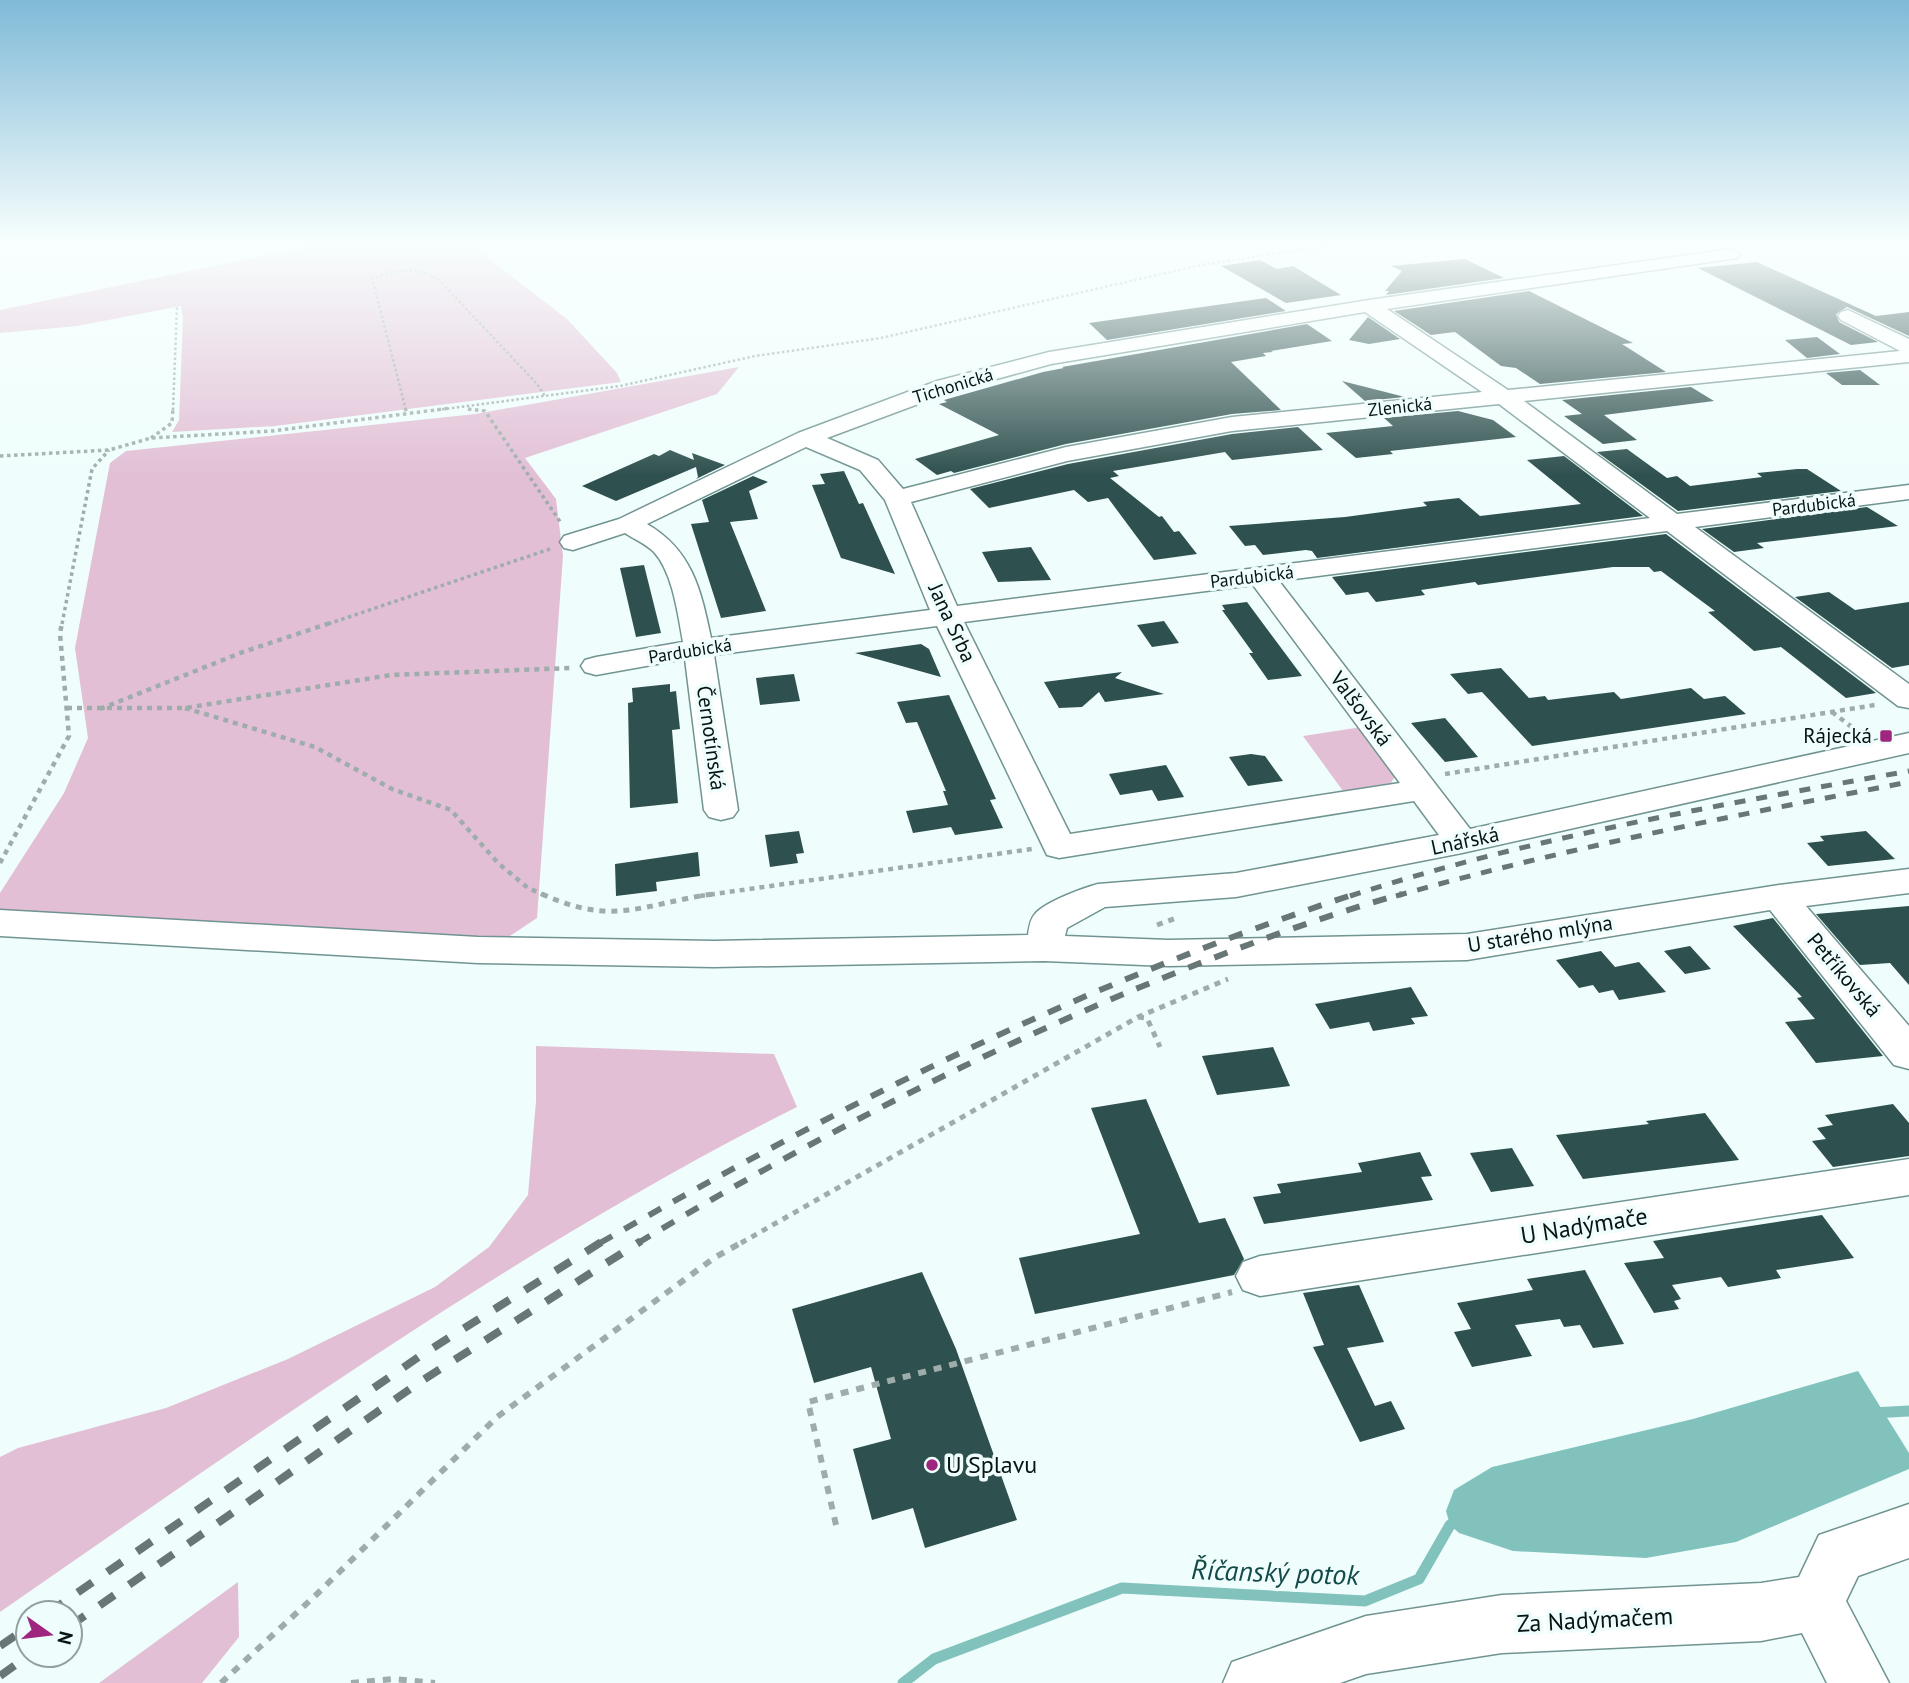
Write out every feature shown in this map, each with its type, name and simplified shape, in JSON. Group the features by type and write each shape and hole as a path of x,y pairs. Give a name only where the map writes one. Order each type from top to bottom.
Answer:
{"street":[{"name":"Tichonická","path":"573,542 628,524 806,438 945,386 1049,359 1280,320"},
{"path":"1389,320 1504,397 1671,523 1896,701"},
{"path":"1855,320 1909,346"},
{"name":"Zlenická","path":"897,498 1066,454 1232,424 1909,356"},
{"name":"Jana Srba","path":"806,438 869,465 897,498 947,616 1059,847"},
{"name":"Pardubická","path":"596,666 699,648 1909,492"},
{"name":"Černotínská","path":"628,524 666,548 683,582 699,648 721,810"},
{"name":"Valšovská","path":"1261,576 1462,842"},
{"name":"Lnářská","path":"1044,948 1049,921 1098,896 1236,885 1462,842 1909,743"},
{"path":"1059,847 1417,785"},
{"name":"U starého mlýna","path":"0,923 492,950 714,954 1044,948 1168,953 1467,947 1779,897 1909,881"},
{"name":"Petříkovská","path":"1779,897 1909,1054"},
{"name":"U Nadýmače","path":"1248,1284 1909,1177"},
{"path":"1859,1683 1816,1602 1839,1555 1909,1531"},
{"name":"Za Nadýmačem","path":"1253,1683 1366,1645 1502,1624 1761,1612 1816,1602"}],"path":[{"path":"151,438 172,423 176,320"},
{"path":"383,320 407,414"},
{"path":"476,320 545,396"},
{"path":"0,456 109,450 151,438 272,431 620,386 755,356 881,338 964,320"},
{"path":"100,709 243,652 497,565 573,542 485,411 460,407"},
{"path":"0,863 69,736 60,634 92,469 109,450"},
{"path":"67,708 185,708 391,675 596,666"},
{"path":"1417,785 1896,701"},
{"path":"185,708 315,747 392,789 451,810 498,863 528,888 568,905 606,912 638,910 693,897 1012,850 1059,847"},
{"path":"1832,712 1861,734"},
{"path":"221,1683 317,1594 497,1417 714,1258 1138,1017 1183,999"},
{"path":"1138,1017 1147,1018 1160,1047"},
{"path":"836,1525 808,1402 1248,1284"},
{"path":"351,1683 393,1679 436,1683"}],"shaded area":[{"path":"0,320 111,320 77,326 0,333"},
{"path":"183,320 568,320 617,373 621,382 275,426 172,432 179,420"},
{"path":"739,367 717,394 525,458 556,499 563,556 537,918 507,938 0,910 0,893 64,793 88,738 75,648 110,463 126,451 475,414"},
{"path":"1362,727 1397,773 1391,783 1343,791 1303,736"},
{"path":"536,1046 774,1054 797,1107 590,1220 489,1282 291,1411 19,1599 14,1599 14,1602 0,1612 0,1457 18,1448 166,1408 288,1359 435,1287 489,1247 528,1195 536,1101"},
{"path":"238,1582 239,1637 202,1683 99,1683"}],"water":[{"path":"1858,1371 1909,1453 1909,1469 1736,1542 1646,1558 1513,1551 1459,1533 1450,1525 1446,1511 1454,1490 1492,1467 1693,1419"}],"building":[{"path":"1113,320 1233,320 1107,340 1089,323"},
{"path":"1366,320 1372,320 1400,339 1369,344 1349,340"},
{"path":"1407,320 1586,320 1633,343 1622,344 1666,372 1540,384 1516,368 1501,366 1455,332 1431,335"},
{"path":"1800,320 1838,320 1878,342 1851,345"},
{"path":"1874,320 1909,320 1909,336"},
{"path":"1307,324 1332,341 1271,351 1273,352 1263,353 1266,356 1231,362 1281,410 1232,414 1066,444 954,473 951,471 937,475 915,459 999,435 939,404 947,402 944,400 1064,368 1062,367"},
{"path":"1817,337 1840,354 1807,358 1785,340"},
{"path":"1860,370 1880,385 1842,385 1826,373"},
{"path":"1342,381 1405,397 1365,401"},
{"path":"1691,387 1714,401 1604,415 1637,440 1603,444 1564,416 1582,414 1562,400"},
{"path":"1458,411 1493,420 1516,437 1390,451 1393,454 1356,458 1326,433 1393,426 1384,418"},
{"path":"1298,427 1323,450 1232,460 1225,452 1113,471 1119,476 1110,478 1159,517 1162,516 1174,532 1179,531 1197,554 1154,560 1108,498 1088,502 1074,490 989,508 970,489 1068,464 1232,434"},
{"path":"1627,449 1667,478 1677,476 1690,486 1762,477 1757,473 1807,469 1841,491 1678,511 1597,452"},
{"path":"670,450 694,460 692,453 725,465 696,479 696,467 616,501 582,486 654,454 659,456"},
{"path":"1564,456 1643,516 1317,558 1312,551 1306,550 1263,555 1255,545 1245,546 1229,526 1345,517 1427,506 1423,502 1459,498 1480,516 1581,504 1527,460"},
{"path":"844,471 859,504 863,503 895,574 841,558 812,485 825,484 820,474"},
{"path":"753,476 768,482 749,491 758,519 730,522 766,611 721,618 691,524 709,522 702,500"},
{"path":"1867,507 1898,526 1757,543 1764,548 1734,552 1702,529"},
{"path":"1666,534 1876,693 1846,698 1781,647 1754,651 1708,612 1715,611 1661,571 1654,572 1649,567 1613,567 1478,585 1475,582 1421,590 1425,595 1376,602 1368,592 1346,595 1332,577"},
{"path":"1031,547 1051,580 998,582 982,552"},
{"path":"644,565 661,633 636,637 620,568"},
{"path":"1829,592 1855,610 1909,602 1909,665 1892,668 1795,597"},
{"path":"1247,602 1302,676 1268,680 1249,653 1253,653 1222,610 1225,610 1222,605"},
{"path":"1164,621 1179,643 1152,647 1137,625"},
{"path":"921,644 929,649 941,677 855,653"},
{"path":"1501,668 1529,698 1545,696 1548,700 1614,692 1621,699 1691,688 1704,699 1725,696 1746,714 1532,746 1482,692 1468,694 1450,674"},
{"path":"1122,672 1115,678 1164,694 1105,702 1099,692 1082,707 1059,708 1044,682"},
{"path":"794,674 800,701 760,705 756,678"},
{"path":"670,684 670,692 676,691 680,729 672,730 678,803 630,808 628,703 633,702 632,688"},
{"path":"949,695 996,799 990,800 1003,828 955,835 951,827 913,833 906,811 948,805 943,791 946,791 917,722 906,723 897,702"},
{"path":"1445,718 1478,757 1445,762 1411,723"},
{"path":"1251,754 1265,756 1283,781 1248,786 1229,757"},
{"path":"1166,765 1184,797 1158,801 1152,790 1120,795 1109,774"},
{"path":"799,831 804,853 796,854 798,863 770,867 765,835"},
{"path":"1866,831 1895,859 1828,866 1807,843 1824,841 1820,836"},
{"path":"698,852 700,876 656,882 657,891 616,896 615,864"},
{"path":"1909,906 1909,985 1890,963 1860,965 1816,914"},
{"path":"1773,918 1883,1056 1816,1063 1785,1022 1815,1019 1797,998 1802,997 1733,926"},
{"path":"1690,946 1711,969 1685,974 1664,951"},
{"path":"1601,951 1615,967 1639,962 1666,992 1619,1000 1613,990 1599,993 1593,985 1579,988 1556,960"},
{"path":"1411,987 1428,1016 1411,1018 1415,1024 1373,1031 1369,1022 1330,1029 1315,1004"},
{"path":"1273,1047 1290,1086 1217,1095 1202,1056"},
{"path":"1146,1099 1199,1223 1225,1218 1244,1259 1234,1275 1035,1314 1019,1258 1140,1234 1091,1108"},
{"path":"1893,1104 1909,1123 1909,1156 1833,1167 1812,1141 1826,1139 1817,1128 1833,1125 1825,1115"},
{"path":"1705,1113 1739,1160 1583,1179 1556,1135 1649,1124 1646,1121"},
{"path":"1512,1148 1534,1186 1491,1192 1470,1153"},
{"path":"1420,1152 1432,1176 1421,1177 1433,1200 1264,1224 1253,1197 1281,1193 1277,1184 1362,1172 1358,1163"},
{"path":"1822,1215 1854,1258 1776,1270 1781,1278 1728,1287 1721,1277 1672,1285 1681,1299 1674,1301 1679,1309 1654,1313 1624,1263 1664,1258 1653,1241"},
{"path":"1585,1270 1624,1344 1593,1348 1580,1325 1564,1327 1560,1319 1515,1325 1532,1356 1472,1367 1454,1332 1471,1329 1457,1303 1533,1290 1527,1279"},
{"path":"922,1272 956,1349 1017,1520 925,1548 913,1508 872,1520 853,1449 891,1439 871,1367 814,1383 792,1309"},
{"path":"1359,1285 1384,1342 1347,1348 1375,1406 1391,1401 1405,1429 1360,1442 1313,1347 1324,1345 1303,1293"}],"waterway":[{"name":"Říčanský potok","path":"1872,1413 1909,1411"},
{"name":"Říčanský potok","path":"903,1683 934,1659 1122,1588 1365,1601 1419,1579 1450,1525 1457,1521"}],"railway":[{"path":"1350,896 1557,839 1909,771"},
{"path":"1396,896 1587,848 1909,782"},
{"path":"600,1243 783,1142 968,1049 1158,966 1355,894"},
{"path":"638,1243 760,1172 884,1106 1073,1016 1236,949 1402,894"},
{"path":"68,1599 420,1356 603,1241"},
{"path":"84,1616 423,1380 641,1241"},
{"path":"0,1646 14,1636"},
{"path":"0,1676 14,1666"}],"place":[{"name":"Rájecká","path":"1886,736"},
{"name":"U Splavu","path":"932,1465"}]}
